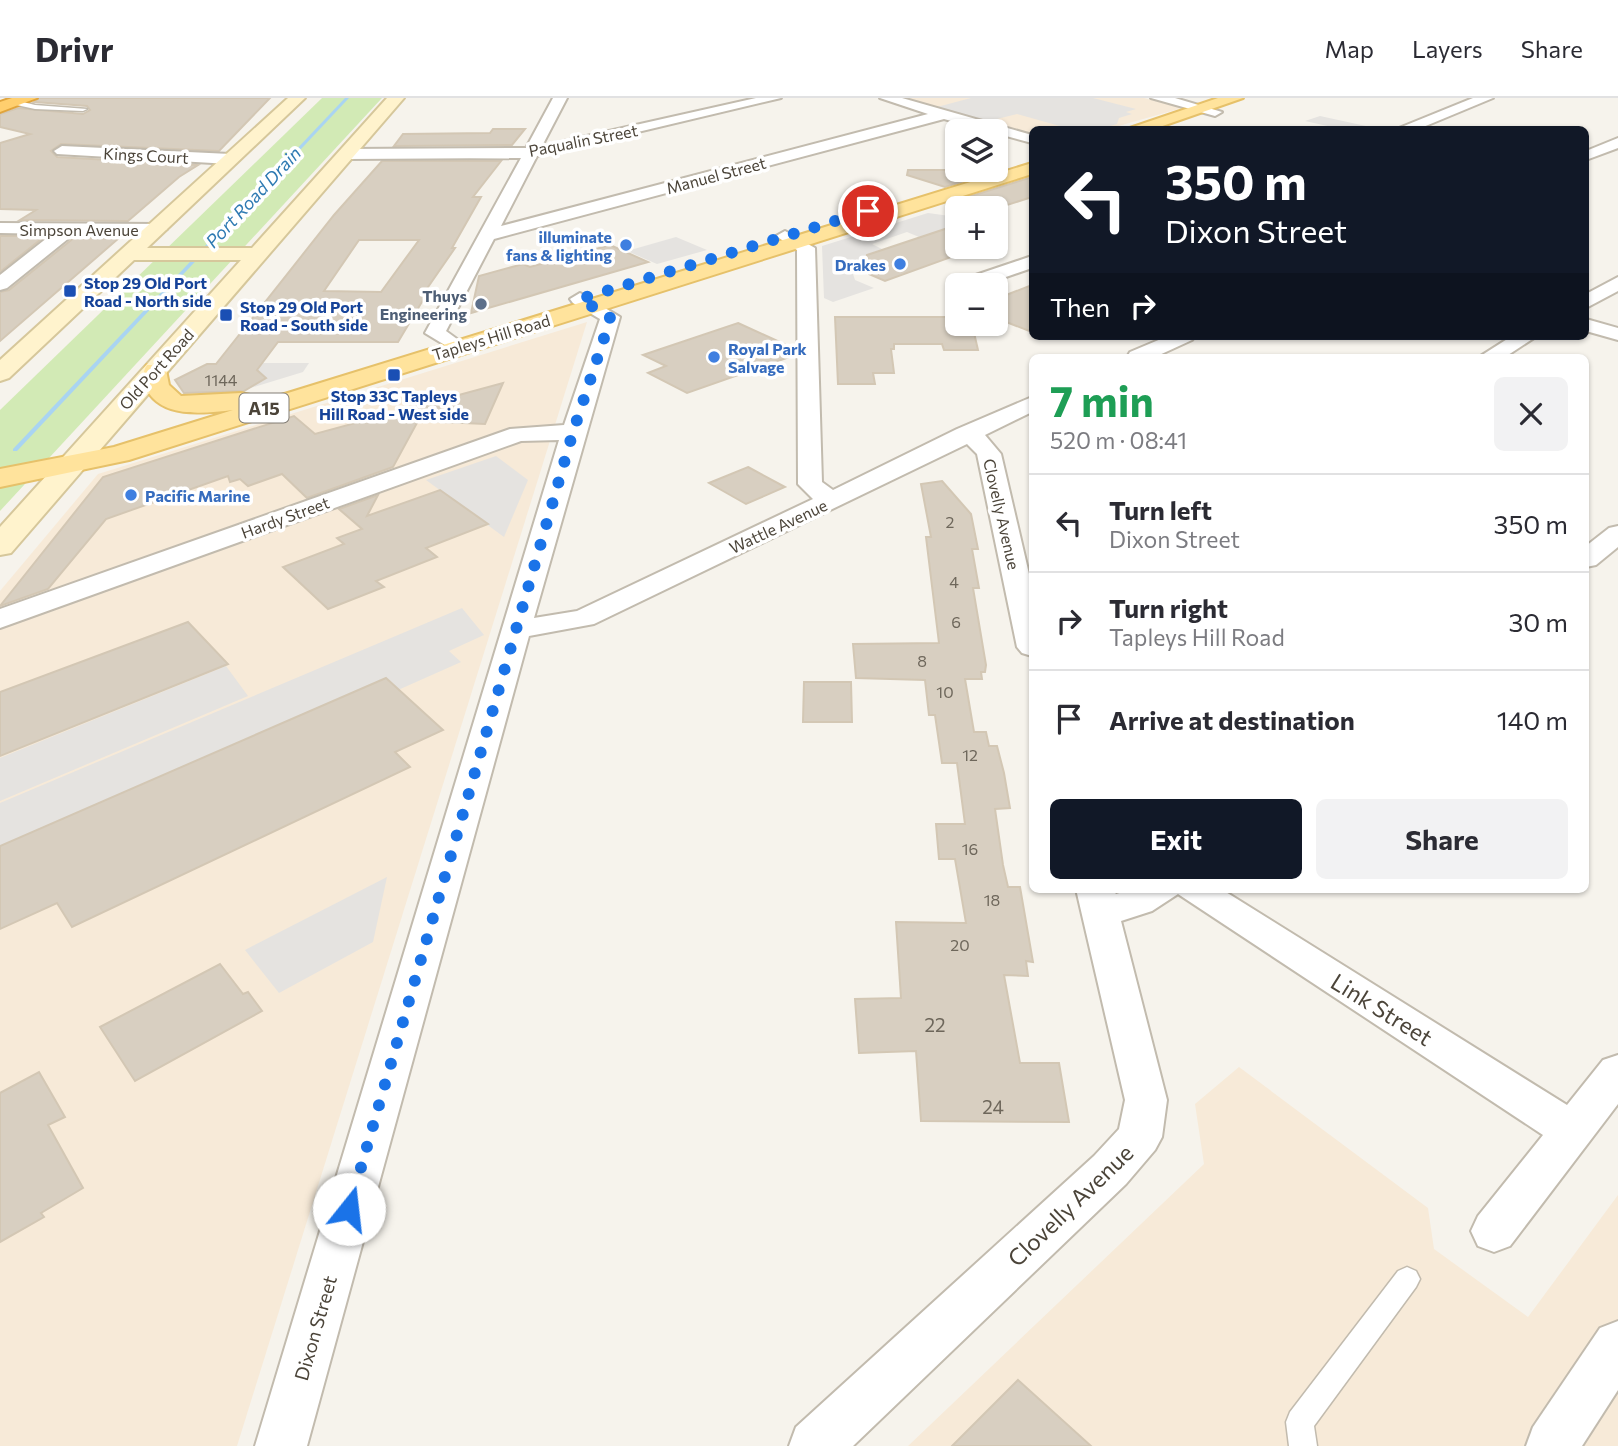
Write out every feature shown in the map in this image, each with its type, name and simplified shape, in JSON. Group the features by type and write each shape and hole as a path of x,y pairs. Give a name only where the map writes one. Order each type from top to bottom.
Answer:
{"main road":[{"path":"0,373 297,98"},
{"name":"Old Port Road","path":"0,546 396,98"},
{"path":"1147,126 1241,100"},
{"path":"1168,126 1208,110"},
{"name":"Tapleys Hill Road","path":"69,467 119,454 451,344 1029,164"},
{"path":"131,254 258,254"},
{"name":"Tapleys Hill Road","path":"91,443 451,344"},
{"path":"156,370 154,385 158,394 167,399 200,405 245,401"},
{"name":"A15","path":"0,462 91,443"},
{"name":"A15","path":"0,478 69,467"}],"street":[{"path":"451,344 435,333 561,98"},
{"name":"Paqualin Street","path":"348,154 531,153 774,98"},
{"path":"887,98 1029,138"},
{"path":"1158,98 1208,110"},
{"path":"1412,126 1486,98"},
{"name":"Manuel Street","path":"487,235 945,114"},
{"path":"1589,155 1618,142"},
{"name":"Kings Court","path":"62,151 230,159"},
{"name":"Simpson Avenue","path":"0,228 158,229"},
{"path":"1,282 69,229"},
{"path":"791,239 806,247 810,484 831,501"},
{"path":"1000,273 1029,263"},
{"path":"1589,300 1618,283"},
{"name":"Dixon Street","path":"281,1446 573,432 609,323 610,317 586,302"},
{"path":"1589,326 1618,334"},
{"path":"1145,354 1176,340"},
{"path":"1495,354 1520,340"},
{"name":"Wattle Avenue","path":"517,629 584,618 1029,405"},
{"name":"Hardy Street","path":"0,618 518,434 573,432"},
{"name":"Clovelly Avenue","path":"965,434 982,443 989,454 1027,602 1029,620"},
{"path":"1589,557 1618,534"},
{"path":"1096,898 1118,911 1138,904 1155,893"},
{"name":"Link Street","path":"1199,893 1571,1130"},
{"name":"Clovelly Avenue","path":"815,1446 1110,1170 1140,1137 1146,1100 1096,898"},
{"path":"1494,1231 1618,1072"},
{"path":"1552,1446 1618,1345"}],"lane":[{"path":"15,102 35,107 83,109"},
{"path":"1303,1446 1300,1422 1407,1279"}],"shaded area":[{"path":"903,98 1144,98 1182,108 1119,126 1029,126 1029,134 1008,128 1008,119 976,119"},
{"path":"971,98 1093,98 1136,109 1126,112 1132,114 1119,118 1117,124 1110,126 1060,126 1017,114 997,119 982,119 937,107"},
{"path":"1320,116 1366,126 1328,126 1305,121"},
{"path":"928,213 945,215 945,233 938,231 919,237 907,232 872,244 882,249 866,255 865,274 853,274 855,280 874,288 833,302 824,298 822,246"},
{"path":"676,237 707,250 657,264 627,251"},
{"path":"587,322 237,1446 0,1446 0,591 98,474"},
{"path":"250,363 309,363 303,372 247,389 265,378"},
{"path":"496,456 528,480 504,537 426,480"},
{"path":"462,608 484,635 449,651 461,662 398,690 0,846 0,803"},
{"path":"226,666 248,696 0,801 0,758"},
{"path":"387,877 373,942 279,993 245,950"},
{"path":"1239,1067 1428,1208 1434,1249 1528,1317 1618,1195 1618,1446 908,1446 1204,1164 1195,1104"}],"green space":[{"path":"322,98 382,98 0,511 0,410"}],"building":[{"path":"39,98 270,98 219,151 61,144 51,151 57,157 198,165 179,177 128,221 20,220 36,210 0,209 0,143 30,134 0,127 0,114 18,108 83,114 90,110 87,106 34,102"},
{"path":"493,129 525,129 512,145 394,146 403,134 490,133"},
{"path":"382,161 501,161 473,197 481,197 452,248 455,248 426,290 429,290 398,342 278,342 257,370 266,378 244,391 184,393 175,380 207,364 216,364 334,215","holes":["359,240 419,240 381,292 324,291"]},
{"path":"908,170 945,170 945,182 961,182 945,187 907,175"},
{"path":"1029,178 1029,198 1008,205 1008,196 971,196"},
{"name":"Drakes","path":"945,229 946,259 885,281 869,274 867,255"},
{"path":"0,236 45,236 0,272"},
{"path":"75,237 119,238 0,341 0,292 9,290"},
{"path":"610,245 648,262 471,313 479,276 523,264 530,267"},
{"path":"1029,286 1029,331 1008,323 1008,294"},
{"path":"835,317 945,317 945,336 975,336 978,350 944,350 942,344 894,344 894,349 891,349 894,373 873,373 875,384 838,384"},
{"name":"Royal Park Salvage","path":"738,323 795,349 795,355 687,393 648,373 666,366 643,355"},
{"name":"Pacific Marine","path":"503,383 485,424 418,421 393,467 307,498 282,474 248,486 240,479 230,482 228,476 106,519 48,589 0,606 103,477 294,416 315,434"},
{"path":"748,467 785,487 746,504 709,483"},
{"path":"942,481 971,514 978,549 972,549 979,588 973,588 986,665 985,672 981,672 982,679 965,679 974,732 986,732 989,746 997,746 1004,773 1010,808 995,809 1003,865 1008,887 1020,887 1033,962 1026,961 1028,976 1004,975 1020,1063 1059,1063 1069,1122 921,1121 916,1051 859,1053 855,999 901,998 896,922 966,923 955,859 939,859 936,824 965,824 957,763 942,763 935,715 929,715 925,680 856,678 853,644 939,643 926,537 931,537 921,484"},
{"path":"440,490 488,524 426,548 437,557 376,581 384,587 328,609 283,567 344,544 337,538 362,529 339,509 378,495 367,516"},
{"path":"188,622 228,664 0,756 0,692"},
{"path":"386,678 443,730 395,752 410,767 72,927 57,903 0,929 0,846"},
{"path":"804,682 851,682 852,722 803,722"},
{"path":"220,964 243,994 248,992 262,1011 135,1081 100,1027"},
{"path":"39,1072 65,1117 48,1125 83,1188 41,1213 44,1217 0,1242 0,1093"},
{"path":"1018,1380 1091,1446 952,1446"}],"waterway":[{"name":"Port Road Drain","path":"15,450 347,98"}],"place":[{"name":"illuminate fans & lighting","path":"626,245"},
{"name":"Drakes","path":"900,264"},
{"name":"Stop 29 Old Port Road - North side","path":"70,291"},
{"name":"Thuys Engineering","path":"481,304"},
{"name":"Stop 29 Old Port Road - South side","path":"226,315"},
{"name":"Royal Park Salvage","path":"714,357"},
{"name":"Stop 33C Tapleys Hill Road - West side","path":"394,375"},
{"name":"Pacific Marine","path":"131,495"}],"route":[{"path":"349,1209 573,432 609,323 610,317 605,312 580,299 868,211"}]}
